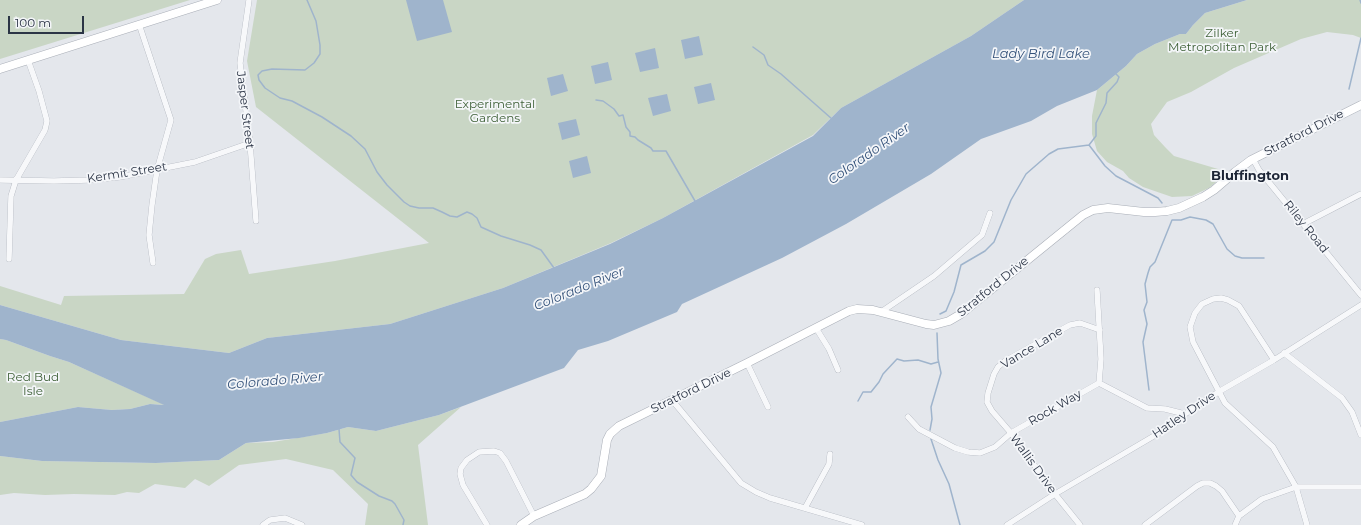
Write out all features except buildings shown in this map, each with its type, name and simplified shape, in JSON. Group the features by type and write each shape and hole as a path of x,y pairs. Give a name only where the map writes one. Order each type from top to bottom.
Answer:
{"street":[{"path":"0,69 217,0"},
{"name":"Jasper Street","path":"249,0 240,63 250,143 256,221"},
{"path":"140,24 171,120 157,170 152,205 149,235 153,263"},
{"path":"9,258 11,196 16,180 24,164 41,138 47,121 39,91 28,60"},
{"name":"Stratford Drive","path":"521,525 534,516 585,494 591,489 601,476 605,447 610,434 619,426 849,311 857,309 873,310 920,324 934,324 949,320 961,314 1083,215 1093,210 1108,208 1155,212 1180,208 1214,190 1253,159 1361,105"},
{"name":"Kermit Street","path":"0,180 54,181 120,177 195,162 250,143"},
{"name":"Riley Road","path":"1253,159 1259,170 1361,295"},
{"path":"1303,224 1361,194"},
{"path":"881,312 934,276 982,235 990,213"},
{"path":"1097,290 1101,359 1099,383 1147,408 1165,408 1185,414"},
{"path":"1274,360 1239,306 1228,300 1213,298 1202,304 1195,313 1190,327 1193,342 1225,403 1273,447 1296,487 1307,525"},
{"name":"Hatley Drive","path":"1007,525 1055,494 1176,423 1185,414 1220,391 1274,360 1361,305"},
{"name":"Vance Lane","path":"987,402 988,393 994,374 998,366 1005,361 1070,325 1080,323 1100,330"},
{"path":"816,328 829,349 838,370"},
{"path":"1284,353 1342,398 1352,412 1361,435"},
{"path":"747,363 768,407"},
{"name":"Rock Way","path":"908,418 919,428 955,448 968,452 980,453 995,447 1011,433 1099,383"},
{"path":"672,400 741,484 770,498 862,525"},
{"name":"Wallis Drive","path":"987,402 992,411 1011,433 1055,494 1080,525"},
{"path":"487,525 463,485 460,474 461,468 467,460 478,452 494,451 500,453 506,461 534,516"},
{"path":"805,508 829,464 830,454"},
{"path":"1145,525 1203,483 1210,483 1222,491 1239,516"},
{"path":"1235,525 1239,516 1262,499 1296,487 1361,487"},
{"path":"263,525 270,520 286,518 302,525"}],"green space":[{"path":"0,0 190,0 0,59"},
{"name":"Experimental Gardens","path":"257,0 1024,0 971,36 841,108 813,135 663,218 611,243 503,288 390,324 267,338 229,353 121,340 0,305 0,286 61,305 64,296 184,294 205,259 216,254 241,250 249,274 335,261 429,243 256,107 247,61"},
{"name":"Zilker Metropolitan Park","path":"1247,0 1361,0 1361,38 1353,35 1327,32 1301,39 1234,68 1191,92 1167,102 1151,124 1154,135 1174,156 1218,169 1224,175 1209,188 1192,196 1172,197 1143,187 1129,178 1123,171 1107,162 1097,151 1092,134 1092,116 1097,90 1126,66 1137,54 1155,44 1180,34 1186,34 1205,13"},
{"name":"Red Bud Isle","path":"0,339 69,362 165,405 150,404 130,409 112,410 78,407 0,422"},
{"path":"461,407 418,445 428,525 365,525 368,504 333,470 286,459 239,465 209,486 195,479 185,488 155,484 139,493 127,492 115,495 45,495 14,493 0,495 0,456 42,461 156,463 219,460 246,443 273,442 327,433 348,427 376,431 439,415"}],"water":[{"path":"406,0 443,0 452,32 417,41"},
{"name":"Lady Bird Lake","path":"1024,0 1247,0 1205,13 1186,34 1180,34 1155,44 1137,54 1126,66 1097,90 1057,106 1031,121 981,139 931,174 846,224 782,258 682,304 677,312 608,341 578,350 564,368 439,415 376,431 348,427 327,433 299,438 246,443 219,460 156,463 42,461 0,456 0,422 78,407 112,410 130,409 150,404 164,405 69,362 0,339 0,305 121,340 229,353 267,338 390,324 503,288 610,244 663,218 813,136 841,108 971,36"},
{"path":"699,36 703,55 685,59 681,40"},
{"path":"655,48 659,68 640,72 635,53"},
{"path":"608,62 612,80 595,84 591,66"},
{"path":"563,74 568,91 551,96 547,78"},
{"path":"711,83 715,100 698,104 694,87"},
{"path":"667,94 671,111 653,116 648,98"},
{"path":"576,119 580,135 562,140 558,123"},
{"path":"587,156 591,173 573,178 569,161"}],"waterway":[{"path":"307,0 316,21 320,54 314,63 305,70 272,69 262,71 258,75 259,80 265,88 280,98 292,101 322,117 351,136 365,149 377,172 387,185 410,206 419,208 433,208 450,216 457,217 467,212 472,214 477,218 481,227 501,236 541,250 554,268"},
{"path":"1349,89 1361,38"},
{"path":"753,47 764,55 768,65 781,74 832,119"},
{"path":"940,314 946,311 954,292 961,265 985,251 994,242 1011,200 1026,174 1049,154 1058,149 1089,145 1096,136 1096,123 1106,103 1107,93 1117,82 1119,77 1115,73"},
{"path":"596,100 603,101 614,109 619,116 623,115 626,127 630,132 630,136 635,137 653,151 666,151 695,201"},
{"path":"1089,145 1105,166 1116,176 1158,198 1162,203"},
{"path":"1149,390 1143,342 1147,324 1144,310 1147,302 1145,284 1150,267 1155,262 1172,220 1181,220 1190,217 1206,220 1213,224 1227,249 1235,256 1242,258 1264,258"},
{"path":"930,430 932,419 931,407 941,373 938,359 937,333"},
{"path":"858,401 863,392 871,392 883,374 897,359 904,361 918,360 931,364 938,362"},
{"path":"339,429 340,442 355,458 351,475 357,482 379,496 392,501 404,520 403,525"},
{"path":"931,439 938,460 949,484 960,525"}],"district":[{"name":"Bluffington","path":"1250,176"}],"water label":[{"name":"Colorado River","path":"869,154"},
{"name":"Colorado River","path":"579,289"},
{"name":"Colorado River","path":"275,381"}]}
